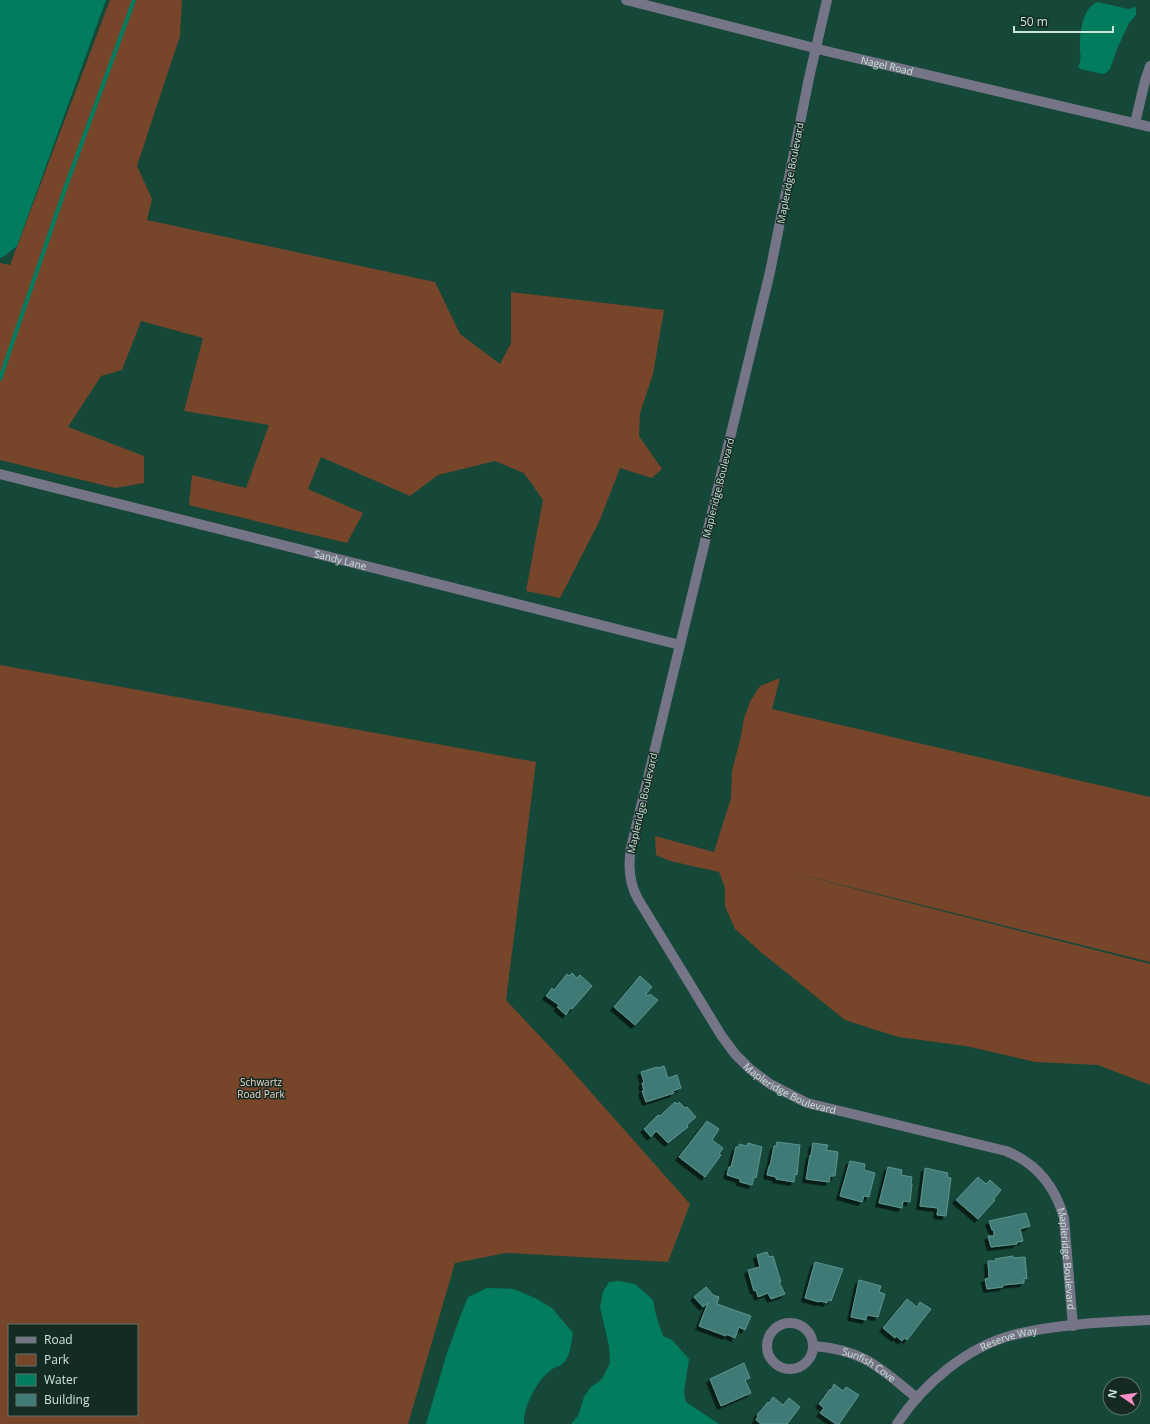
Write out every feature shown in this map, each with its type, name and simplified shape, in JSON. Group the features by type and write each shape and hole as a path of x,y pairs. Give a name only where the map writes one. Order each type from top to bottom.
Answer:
{"street":[{"name":"Nagel Road","path":"626,0 816,48 1150,127"},
{"name":"Mapleridge Boulevard","path":"827,0 806,89 770,272 631,848 629,862 630,876 634,892 638,900 728,1045 743,1063 770,1084 807,1103 1006,1151 1023,1158 1038,1171 1051,1187 1059,1202 1064,1218 1074,1326"},
{"path":"1134,123 1150,66"},
{"name":"Sandy Lane","path":"0,474 680,645"},
{"name":"Reserve Way","path":"897,1424 917,1398 934,1380 952,1365 991,1344 1012,1335 1074,1326 1150,1320"},
{"path":"789,1322 804,1326 813,1338 814,1346 813,1354 803,1366 788,1370 781,1368 774,1363 767,1350 767,1342 774,1329 781,1324 789,1322"},
{"name":"Sunfish Cove","path":"814,1346 842,1350 866,1359 878,1366 917,1398"}],"green space":[{"path":"110,0 182,0 180,36 137,166 152,199 147,220 435,282 460,334 500,364 511,343 511,292 664,310 653,374 640,413 639,436 662,469 652,478 620,468 599,522 560,598 526,591 543,500 524,473 495,461 438,475 410,496 321,457 308,489 363,513 347,543 189,505 192,475 246,488 269,425 184,411 203,338 141,321 122,370 101,376 68,427 144,456 144,483 115,488 0,460 0,263 10,265"},
{"name":"Schwartz Road Park","path":"0,665 536,762 506,1000 566,1064 690,1204 668,1262 506,1253 455,1263 408,1424 0,1424"},
{"path":"780,678 772,709 1150,797 1150,962 783,870 1150,964 1150,1085 1098,1065 1035,1062 966,1046 898,1037 845,1020 762,953 735,929 725,906 725,888 719,872 670,861 656,855 655,836 714,852 731,798 732,771 744,718 750,702 760,686"}],"water":[{"path":"0,0 106,0 17,246 0,258"},
{"path":"1098,2 1128,9 1136,7 1136,15 1129,23 1110,69 1106,73 1102,74 1078,67 1080,60 1080,38 1082,25 1089,8"},
{"path":"619,1281 635,1284 653,1300 663,1336 672,1340 689,1359 684,1392 686,1402 719,1424 571,1424 578,1416 584,1397 590,1388 602,1379 610,1363 609,1346 600,1307 603,1292 609,1282"},
{"path":"487,1288 514,1289 535,1298 552,1308 573,1333 567,1358 561,1365 552,1369 546,1374 536,1387 528,1402 524,1417 524,1424 426,1424 447,1353 468,1297"}],"building":[{"path":"572,973 577,978 580,975 592,986 572,1009 570,1008 566,1015 557,1007 559,1005 546,996 552,988 554,990 567,974 569,976"},
{"path":"640,976 652,987 646,994 648,996 650,994 658,1000 635,1025 614,1007"},
{"path":"664,1066 668,1078 677,1075 681,1088 673,1091 674,1093 646,1102 642,1091 644,1091 642,1083 644,1082 641,1072"},
{"path":"675,1102 677,1104 679,1102 685,1108 687,1107 696,1117 687,1125 688,1127 668,1143 656,1131 651,1137 644,1129 658,1115 660,1116"},
{"path":"707,1121 719,1129 712,1140 723,1148 719,1154 721,1155 705,1177 679,1157"},
{"path":"777,1142 800,1145 797,1175 795,1174 794,1182 776,1179 776,1177 767,1175 774,1146 776,1146"},
{"path":"748,1143 762,1147 756,1178 754,1177 752,1185 740,1182 740,1179 727,1175 729,1167 731,1167 736,1147 739,1147 739,1144 747,1146"},
{"path":"813,1143 828,1145 826,1150 838,1152 835,1176 830,1176 829,1182 806,1179"},
{"path":"850,1161 865,1164 864,1170 875,1173 869,1197 864,1196 862,1202 840,1196"},
{"path":"888,1167 902,1170 901,1175 912,1177 910,1202 903,1201 902,1208 879,1203"},
{"path":"925,1168 948,1173 947,1177 951,1178 946,1216 937,1215 938,1208 920,1206"},
{"path":"978,1177 986,1184 990,1180 1001,1190 993,1200 995,1200 978,1219 956,1200"},
{"path":"1026,1213 1030,1226 1020,1229 1023,1241 1017,1242 1017,1244 991,1247 988,1236 994,1236 994,1230 992,1230 989,1221"},
{"path":"767,1252 769,1257 773,1256 781,1282 779,1282 785,1294 771,1299 768,1293 758,1297 756,1290 754,1291 748,1270 760,1267 757,1255"},
{"path":"1013,1256 1013,1258 1025,1257 1027,1279 1024,1278 1024,1283 1003,1285 1003,1287 987,1289 985,1279 989,1278 988,1261 996,1261 995,1259"},
{"path":"815,1262 843,1269 831,1301 828,1300 827,1303 805,1298"},
{"path":"859,1280 881,1286 879,1292 885,1294 878,1317 867,1315 866,1320 851,1317"},
{"path":"706,1287 713,1295 719,1297 717,1304 751,1316 745,1330 739,1327 735,1338 699,1326 708,1303 703,1307 694,1297"},
{"path":"907,1299 917,1307 920,1302 931,1309 907,1340 904,1338 902,1341 896,1336 895,1338 883,1328"},
{"path":"744,1363 750,1378 745,1380 751,1393 721,1406 710,1379"},
{"path":"834,1384 843,1391 846,1387 859,1395 839,1424 836,1424 820,1413 824,1408 819,1404"},
{"path":"773,1397 783,1405 789,1398 800,1407 787,1424 761,1424 756,1420 757,1415"}],"waterway":[{"path":"0,379 66,186 134,0"}]}
